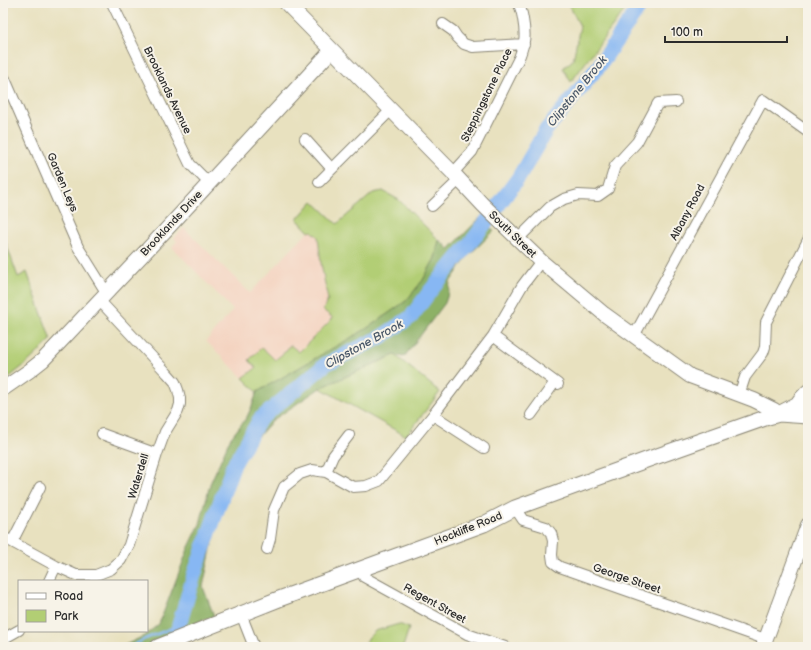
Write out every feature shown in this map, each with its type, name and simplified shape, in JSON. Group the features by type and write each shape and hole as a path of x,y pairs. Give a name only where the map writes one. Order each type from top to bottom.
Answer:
{"main road":[{"name":"Hockliffe Road","path":"164,645 360,569 484,524 515,508 804,404"}],"street":[{"name":"Brooklands Avenue","path":"112,3 190,164 209,182"},
{"name":"South Street","path":"286,3 483,205 541,261 604,314 690,376 754,400 779,414"},
{"name":"Steppingstone Place","path":"432,206 456,176 472,152 516,64 524,44 525,31 521,8 518,3"},
{"name":"Steppingstone Place","path":"443,24 453,31 464,44 473,47 524,44"},
{"name":"Brooklands Drive","path":"3,389 42,360 332,50"},
{"name":"Garden Leys","path":"3,79 5,79 78,247 102,296"},
{"name":"Albany Road","path":"634,336 763,100 808,132"},
{"path":"518,239 550,206 564,199 578,196 598,196 608,189 615,166 637,142 658,103 676,102"},
{"path":"319,182 391,110"},
{"path":"304,139 332,169"},
{"path":"739,394 745,377 763,353 765,347 766,322 808,240"},
{"path":"267,549 274,510 284,487 300,474 312,470 326,472 353,487 366,486 379,481 433,415 493,336 522,286 541,261"},
{"name":"Waterdell","path":"7,540 76,575 96,575 110,569 121,560 129,545 157,454 165,432 178,411 180,398 175,382 102,296"},
{"path":"493,336 557,383 531,415"},
{"path":"433,415 484,448"},
{"path":"102,434 157,454"},
{"path":"326,472 334,456 349,435"},
{"path":"7,540 40,487"},
{"name":"George Street","path":"515,508 523,520 546,527 551,533 553,541 553,562 560,567 764,643"},
{"path":"764,643 808,525"},
{"path":"49,580 56,566"},
{"name":"Regent Street","path":"360,569 364,577 467,634 504,647"},
{"path":"242,614 254,647"},
{"path":"3,638 18,630"}],"shaded area":[{"path":"383,191 399,200 439,240 257,392 206,341 233,310 172,247 177,241 174,238 184,228 250,293 308,232 297,219 313,201 337,224 373,193"}],"green space":[{"path":"568,3 630,3 571,82 563,68 573,60 580,26"},
{"path":"383,191 399,200 439,240 435,258 423,280 406,301 366,329 257,392 243,378 256,368 249,360 261,348 275,360 285,352 290,345 299,352 333,318 323,310 328,300 318,237 312,231 309,232 297,219 313,201 337,224 373,193"},
{"path":"480,218 494,231 468,256 450,282 445,303 404,357 394,355 320,388 273,420 247,449 231,485 211,549 203,587 214,616 143,647 121,647 144,636 159,624 188,549 200,524 210,484 230,439 247,417 257,392 366,329 406,301 423,280 435,258 439,240 449,249"},
{"path":"3,235 18,277 27,272 51,340 27,363 3,382"},
{"path":"395,355 440,392 406,436 320,388"},
{"path":"399,624 409,628 403,647 363,647 375,631"}],"waterway":[{"name":"Clipstone Brook","path":"174,647 194,575 233,466 260,419 326,364 381,337 411,317 431,290 475,237 519,177 546,130 599,66 642,3"},
{"path":"130,647 179,625"}]}
